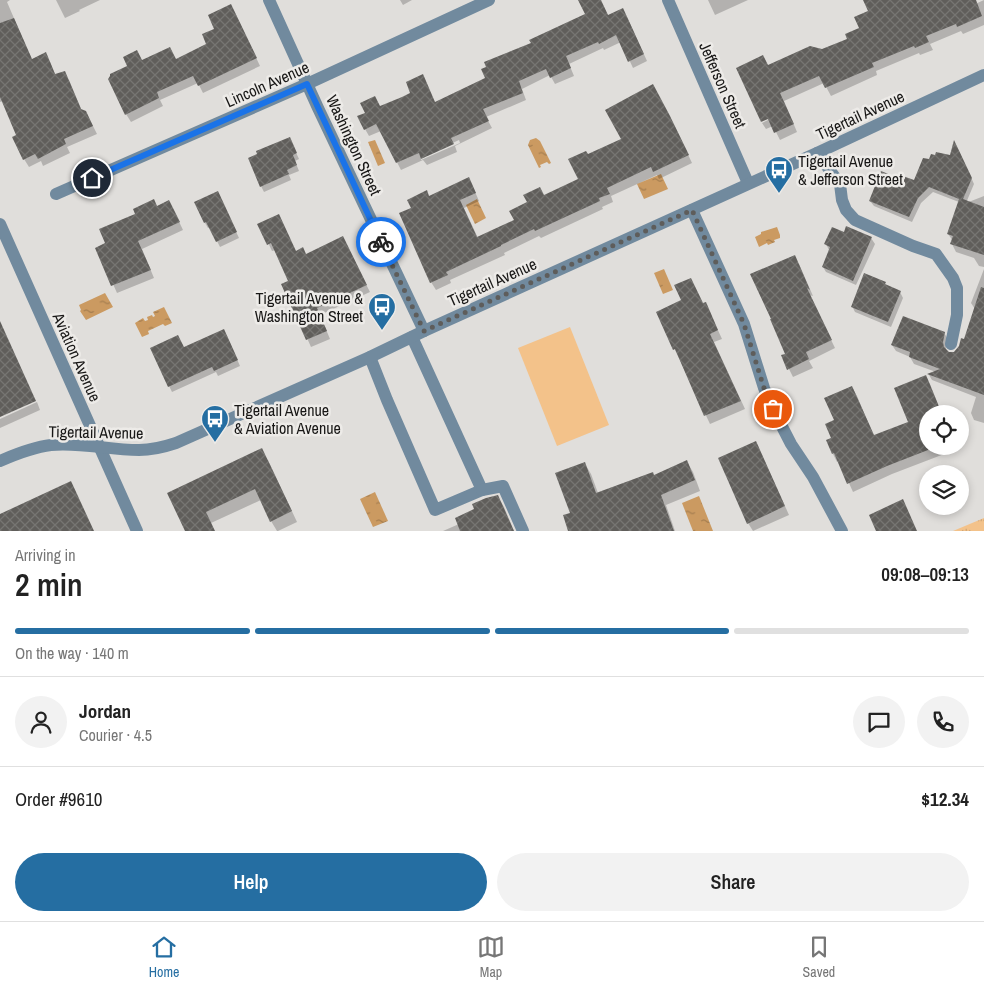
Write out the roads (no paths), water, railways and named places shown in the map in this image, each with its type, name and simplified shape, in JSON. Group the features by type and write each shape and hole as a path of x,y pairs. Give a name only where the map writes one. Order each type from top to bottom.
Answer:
{"street":[{"name":"Washington Street","path":"269,0 424,331"},
{"name":"Lincoln Avenue","path":"56,194 307,84 489,0"},
{"name":"Jefferson Street","path":"668,0 748,183"},
{"name":"Tigertail Avenue","path":"0,461 29,449 43,446 67,444 139,450 170,445 370,357 984,75"},
{"path":"817,153 840,184 842,200 846,210 855,220 912,246 936,254 957,288 957,315 951,344"},
{"path":"692,210 744,324 764,388 773,409 787,437 813,477 842,531"},
{"name":"Aviation Avenue","path":"0,224 137,531"},
{"path":"412,337 482,490"},
{"path":"370,357 435,510 482,490 503,486 523,531"}],"water":[{"path":"536,138 540,141 551,163 547,162 540,165 541,167 539,168 528,145 530,140"},
{"path":"375,140 385,163 378,166 368,142"},
{"path":"661,174 668,189 644,199 637,184"},
{"path":"477,199 486,218 475,224 466,205"},
{"path":"777,227 780,238 768,245 767,243 759,247 755,237 761,234 761,232"},
{"path":"664,269 673,290 663,294 654,273"},
{"path":"105,293 113,307 86,320 80,311 79,305"},
{"path":"164,307 172,323 165,326 163,324 148,331 149,334 142,337 135,323 143,318 145,321 148,320 147,317 155,316 153,312"},
{"path":"375,492 388,521 373,527 360,499"},
{"path":"699,496 713,531 693,531 682,503"}],"place":[{"name":"Tigertail Avenue & Jefferson Street","path":"779,194"},
{"name":"Tigertail Avenue & Washington Street","path":"382,331"},
{"name":"Tigertail Avenue & Aviation Avenue","path":"215,443"}]}
